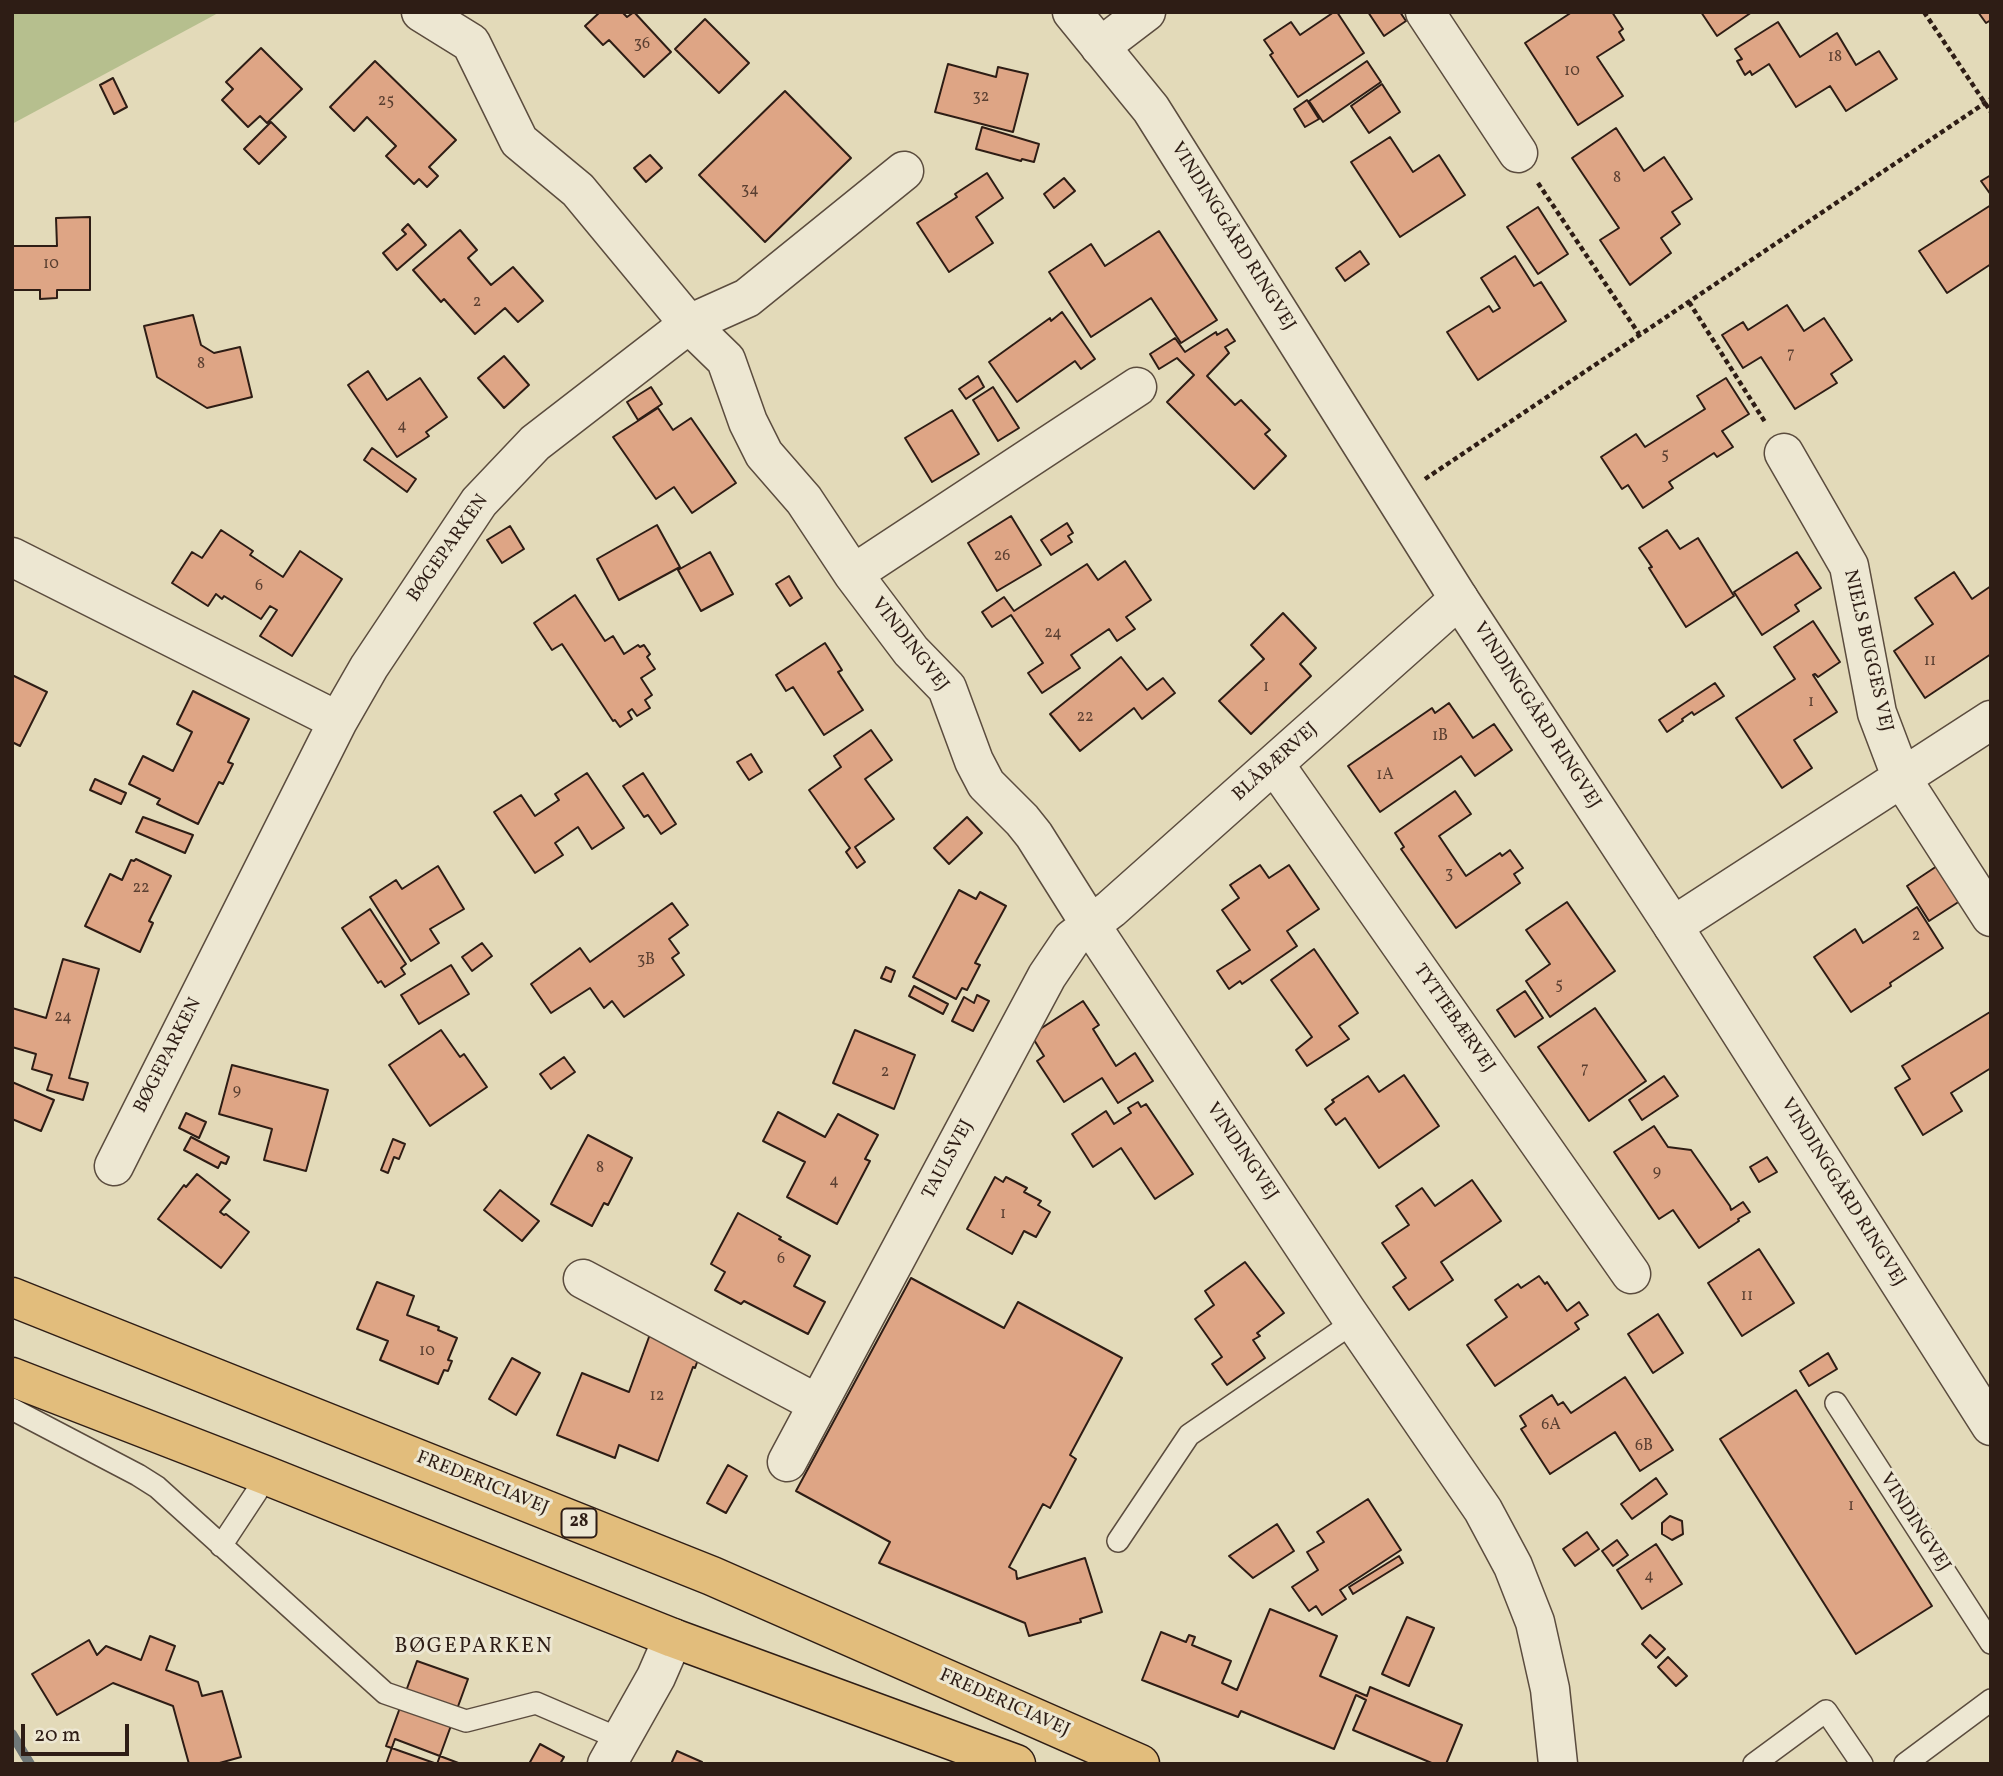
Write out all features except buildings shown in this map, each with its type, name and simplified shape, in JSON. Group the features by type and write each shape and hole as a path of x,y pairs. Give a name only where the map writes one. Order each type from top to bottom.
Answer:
{"main road":[{"name":"FREDERICIAVEJ","path":"12,1297 712,1576 1140,1764"},
{"path":"12,1377 673,1638 1016,1764"}],"street":[{"name":"VINDINGVEJ","path":"421,12 471,43 519,141 578,190 689,324 726,360 748,422 764,454 804,500 853,574 911,651 947,688 974,761 986,784 1034,835 1354,1322 1483,1510 1522,1584 1547,1668 1558,1764"},
{"name":"VINDINGGÅRD RINGVEJ","path":"1072,12 1151,108 1459,599 1673,926 1991,1426"},
{"path":"1100,47 1146,12"},
{"path":"1425,12 1518,153"},
{"path":"689,324 747,298 904,171"},
{"name":"BØGEPARKEN","path":"114,1166 338,721 369,667 479,502 536,443 689,324"},
{"path":"853,574 1137,387"},
{"name":"NIELS BUGGES VEJ","path":"1784,453 1849,566 1877,713 1902,779 1991,917"},
{"path":"12,557 338,721"},
{"name":"BLÅBÆRVEJ","path":"1090,924 1275,765 1459,599"},
{"path":"1673,926 1991,720"},
{"name":"TYTTEBÆRVEJ","path":"1275,765 1631,1274"},
{"name":"TAULSVEJ","path":"787,1462 1047,976 1072,939 1090,924"},
{"path":"583,1279 818,1404"},
{"path":"613,1751 656,1677 673,1638"}],"lane":[{"path":"1118,1541 1189,1435 1354,1322"},
{"name":"VINDINGVEJ","path":"1836,1403 1991,1643"},
{"path":"12,1409 157,1487 385,1693 467,1721 536,1703 613,1751"},
{"path":"221,1546 265,1475"},
{"path":"1905,1764 1991,1700"},
{"path":"1754,1764 1826,1711 1862,1764"}],"path":[{"path":"1924,12 1991,112"},
{"path":"1397,498 1991,99"},
{"path":"1518,153 1639,334"},
{"path":"1689,302 1784,453"}],"green space":[{"path":"12,12 220,12 12,124"}],"waterway":[{"path":"12,1734 30,1764"}],"district":[{"name":"BØGEPARKEN","path":"474,1648"}]}
